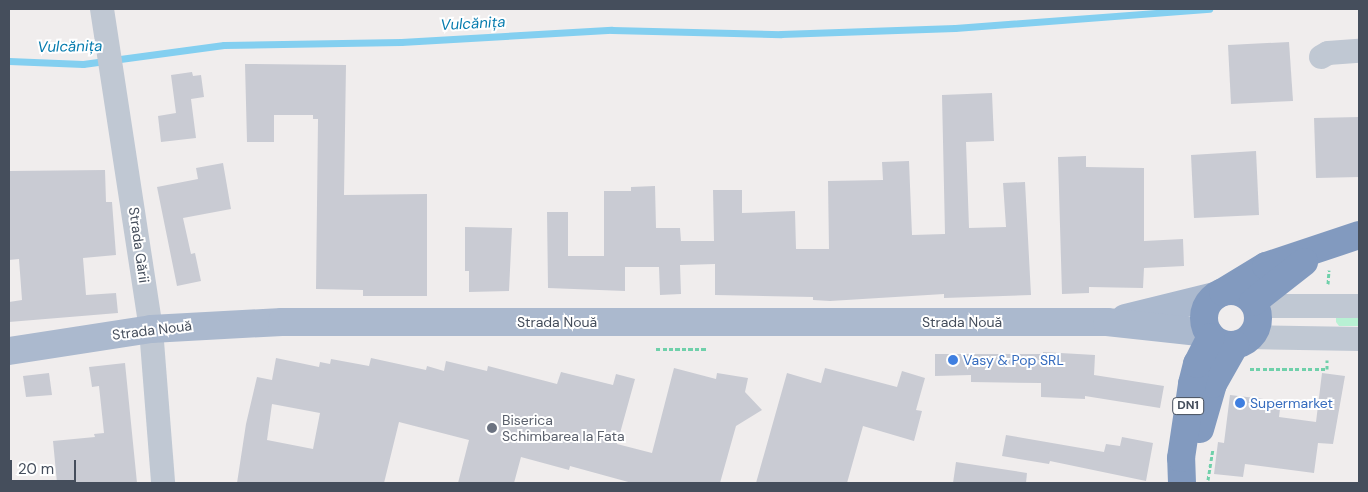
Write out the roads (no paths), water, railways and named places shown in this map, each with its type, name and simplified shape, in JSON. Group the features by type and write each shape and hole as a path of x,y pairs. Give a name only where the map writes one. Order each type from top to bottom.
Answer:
{"highway":[{"path":"1219,294 1239,292 1254,304 1294,268 1330,255 1359,235"},
{"path":"1226,338 1204,318 1209,302 1219,294 1266,266 1330,255"},
{"name":"DN1","path":"1191,482 1181,458 1192,384 1197,364 1226,338 1258,322 1254,304"}],"main road":[{"name":"Strada Nouă","path":"1106,322 1219,294"},
{"name":"Strada Nouă","path":"9,351 151,329 282,322 1106,322 1226,338"}],"street":[{"name":"Strada Gării","path":"102,9 151,329 163,483"},
{"path":"1321,57 1328,53 1359,51"},
{"path":"1254,304 1359,306"},
{"path":"1226,338 1359,339"}],"waterway":[{"name":"Vulcănița","path":"9,61 83,64 224,45 401,42 612,30 781,34 955,28 1209,9"}],"place":[{"name":"Vasy & Pop SRL","path":"953,360"},
{"name":"Supermarket","path":"1240,403"},
{"name":"Biserica Schimbarea la Fata","path":"492,428"}]}
